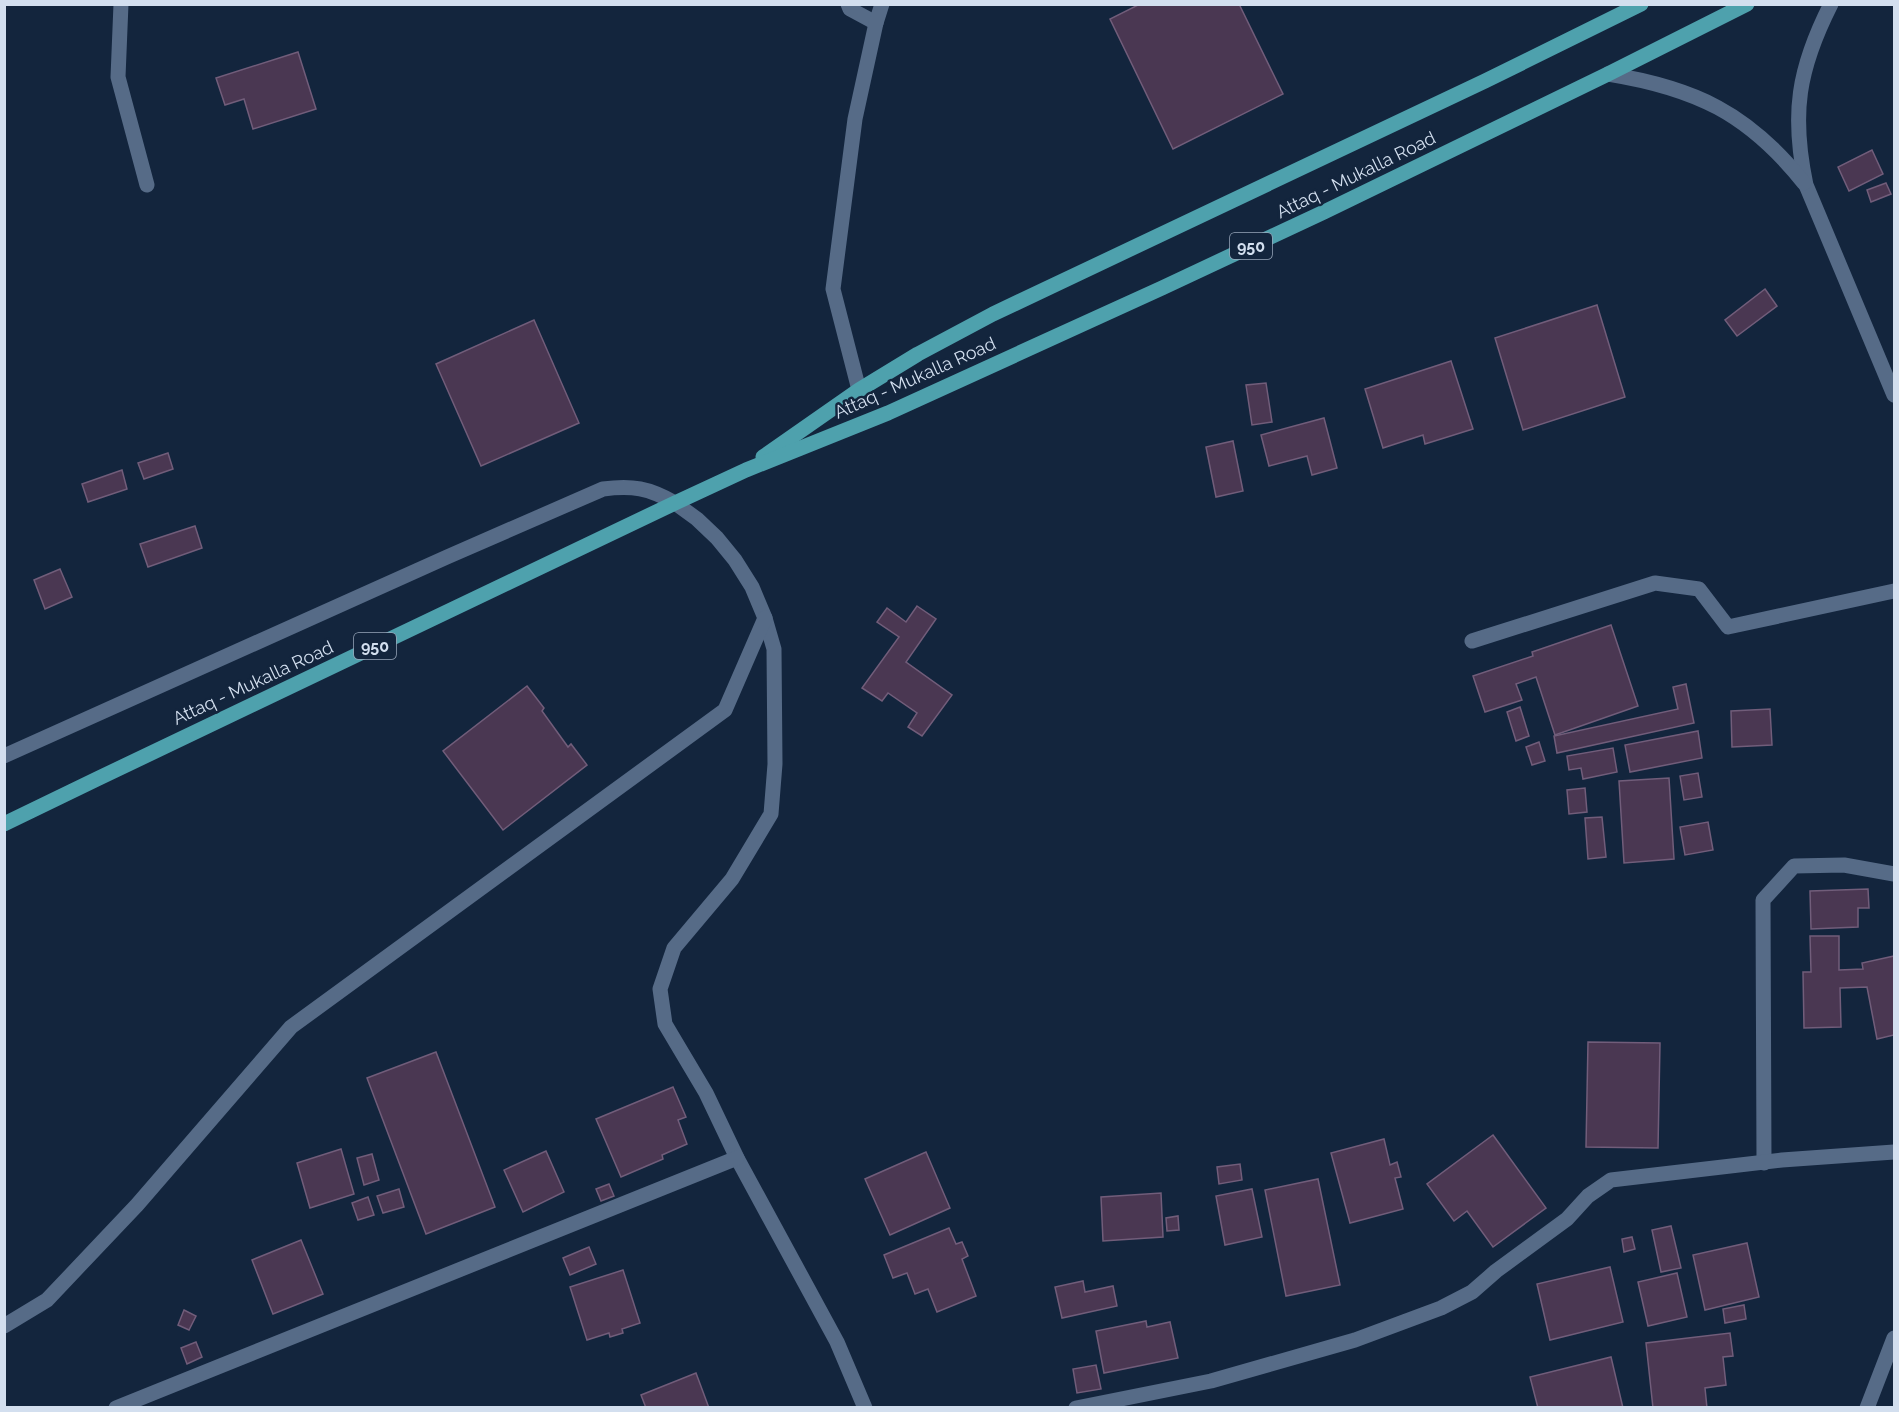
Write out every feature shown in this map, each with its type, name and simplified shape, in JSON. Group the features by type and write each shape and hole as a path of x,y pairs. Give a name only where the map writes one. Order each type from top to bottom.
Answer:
{"main road":[{"name":"Attaq - Mukalla Road","path":"746,470 802,428 859,390 918,354 993,314 1485,81 1641,4"},
{"name":"Attaq - Mukalla Road","path":"4,824 746,470 888,413 1324,212 1747,4"}],"street":[{"path":"121,4 118,77 147,185"},
{"path":"848,4 850,9 876,23"},
{"path":"859,390 833,289 855,119 882,4"},
{"path":"1831,4 1816,34 1799,101 1800,158 1806,185 1894,395"},
{"path":"1608,74 1655,83 1711,103 1763,139 1806,185"},
{"path":"4,756 603,489 639,488 658,493 697,519 735,560 752,588 765,618 774,649 776,764 771,814 732,879 674,948 660,989 665,1024 706,1093 737,1158 837,1342 865,1407"},
{"path":"1472,641 1655,583 1699,589 1728,627 1894,591"},
{"path":"4,1326 47,1300 137,1205 291,1027 725,710 765,618"},
{"path":"1764,1163 1763,900 1794,866 1844,865 1894,874"},
{"path":"1077,1407 1211,1381 1354,1340 1441,1308 1472,1292 1496,1271 1567,1219 1588,1196 1611,1180 1764,1163 1894,1152"},
{"path":"116,1407 737,1158"},
{"path":"1867,1407 1894,1338"}],"building":[{"path":"1140,4 1239,4 1283,94 1173,149 1110,19"},
{"path":"298,52 316,109 253,129 244,99 225,105 216,78"},
{"path":"1872,150 1883,174 1849,191 1838,167"},
{"path":"1886,183 1891,194 1871,202 1867,190"},
{"path":"1765,289 1777,306 1737,336 1725,320"},
{"path":"1597,305 1625,397 1523,430 1495,338"},
{"path":"534,320 579,423 481,466 436,364"},
{"path":"1451,361 1473,429 1425,444 1423,435 1383,448 1365,389"},
{"path":"1266,383 1272,422 1252,425 1246,385"},
{"path":"1324,418 1337,468 1312,475 1307,456 1269,466 1261,435"},
{"path":"1233,441 1243,491 1216,497 1206,447"},
{"path":"168,453 173,469 144,479 138,463"},
{"path":"122,470 127,489 88,502 82,484"},
{"path":"195,526 202,548 148,567 140,544"},
{"path":"60,569 72,597 45,609 34,580"},
{"path":"917,606 936,619 906,662 952,695 922,736 908,727 917,713 888,693 882,701 862,688 899,637 877,622 887,608 906,622"},
{"path":"1611,625 1638,706 1555,735 1536,677 1516,684 1522,700 1485,712 1473,676 1533,656 1532,652"},
{"path":"1686,684 1694,723 1557,753 1554,736 1678,709 1673,687"},
{"path":"527,686 544,708 542,711 568,747 571,744 587,765 503,830 443,751"},
{"path":"1520,707 1529,736 1516,741 1507,712"},
{"path":"1770,709 1772,745 1732,747 1731,711"},
{"path":"1698,731 1702,758 1630,772 1625,745"},
{"path":"1539,742 1545,761 1532,765 1526,747"},
{"path":"1613,748 1617,772 1583,779 1581,768 1569,770 1567,756"},
{"path":"1698,773 1702,797 1684,800 1680,776"},
{"path":"1669,778 1674,859 1624,863 1619,781"},
{"path":"1585,788 1587,812 1569,814 1567,790"},
{"path":"1602,817 1606,857 1588,859 1585,818"},
{"path":"1708,822 1713,850 1685,855 1680,827"},
{"path":"1868,889 1869,908 1858,908 1858,927 1811,929 1810,891"},
{"path":"1810,936 1839,936 1839,970 1863,969 1862,963 1894,956 1894,1035 1877,1039 1867,987 1840,988 1841,1027 1804,1028 1803,972 1811,972"},
{"path":"1588,1042 1660,1043 1658,1148 1586,1147"},
{"path":"436,1052 495,1207 426,1234 367,1078"},
{"path":"673,1087 686,1117 678,1120 687,1144 662,1155 663,1159 621,1177 596,1119"},
{"path":"1493,1135 1546,1208 1493,1247 1467,1211 1454,1221 1427,1184"},
{"path":"1384,1139 1390,1165 1397,1162 1401,1177 1395,1178 1403,1209 1350,1223 1331,1153"},
{"path":"341,1149 354,1194 310,1208 297,1163"},
{"path":"546,1151 564,1192 523,1212 504,1170"},
{"path":"926,1152 950,1208 890,1235 865,1179"},
{"path":"372,1154 379,1180 364,1185 357,1158"},
{"path":"1240,1164 1242,1180 1219,1184 1217,1167"},
{"path":"1318,1179 1340,1285 1286,1296 1265,1190"},
{"path":"609,1184 614,1196 601,1201 596,1189"},
{"path":"399,1189 404,1207 383,1213 377,1196"},
{"path":"1252,1189 1262,1237 1225,1245 1216,1196"},
{"path":"1161,1193 1163,1237 1103,1241 1101,1197"},
{"path":"368,1197 374,1215 358,1220 352,1203"},
{"path":"1178,1216 1179,1230 1167,1231 1166,1218"},
{"path":"1671,1226 1681,1268 1661,1272 1652,1230"},
{"path":"949,1228 956,1244 962,1242 968,1256 962,1259 976,1296 937,1312 928,1289 915,1294 907,1273 893,1278 884,1255"},
{"path":"1632,1237 1635,1249 1624,1252 1622,1239"},
{"path":"301,1240 323,1294 273,1314 252,1260"},
{"path":"1747,1243 1759,1297 1705,1310 1693,1255"},
{"path":"589,1247 596,1264 570,1275 563,1258"},
{"path":"1610,1267 1623,1322 1550,1340 1537,1284"},
{"path":"623,1270 640,1323 622,1329 623,1333 610,1337 609,1333 587,1340 570,1287"},
{"path":"1677,1273 1687,1317 1648,1326 1638,1282"},
{"path":"1083,1281 1085,1292 1113,1286 1117,1306 1062,1318 1055,1287"},
{"path":"1744,1305 1746,1319 1725,1323 1723,1309"},
{"path":"184,1310 196,1316 189,1330 178,1325"},
{"path":"1146,1321 1147,1327 1170,1322 1178,1358 1104,1373 1096,1331"},
{"path":"1730,1333 1733,1356 1723,1357 1726,1385 1705,1388 1707,1408 1653,1408 1646,1343"},
{"path":"196,1342 202,1357 187,1364 181,1348"},
{"path":"1611,1357 1623,1408 1538,1408 1530,1377"},
{"path":"1096,1365 1101,1389 1077,1393 1073,1369"},
{"path":"696,1373 709,1408 646,1408 641,1395"}]}
